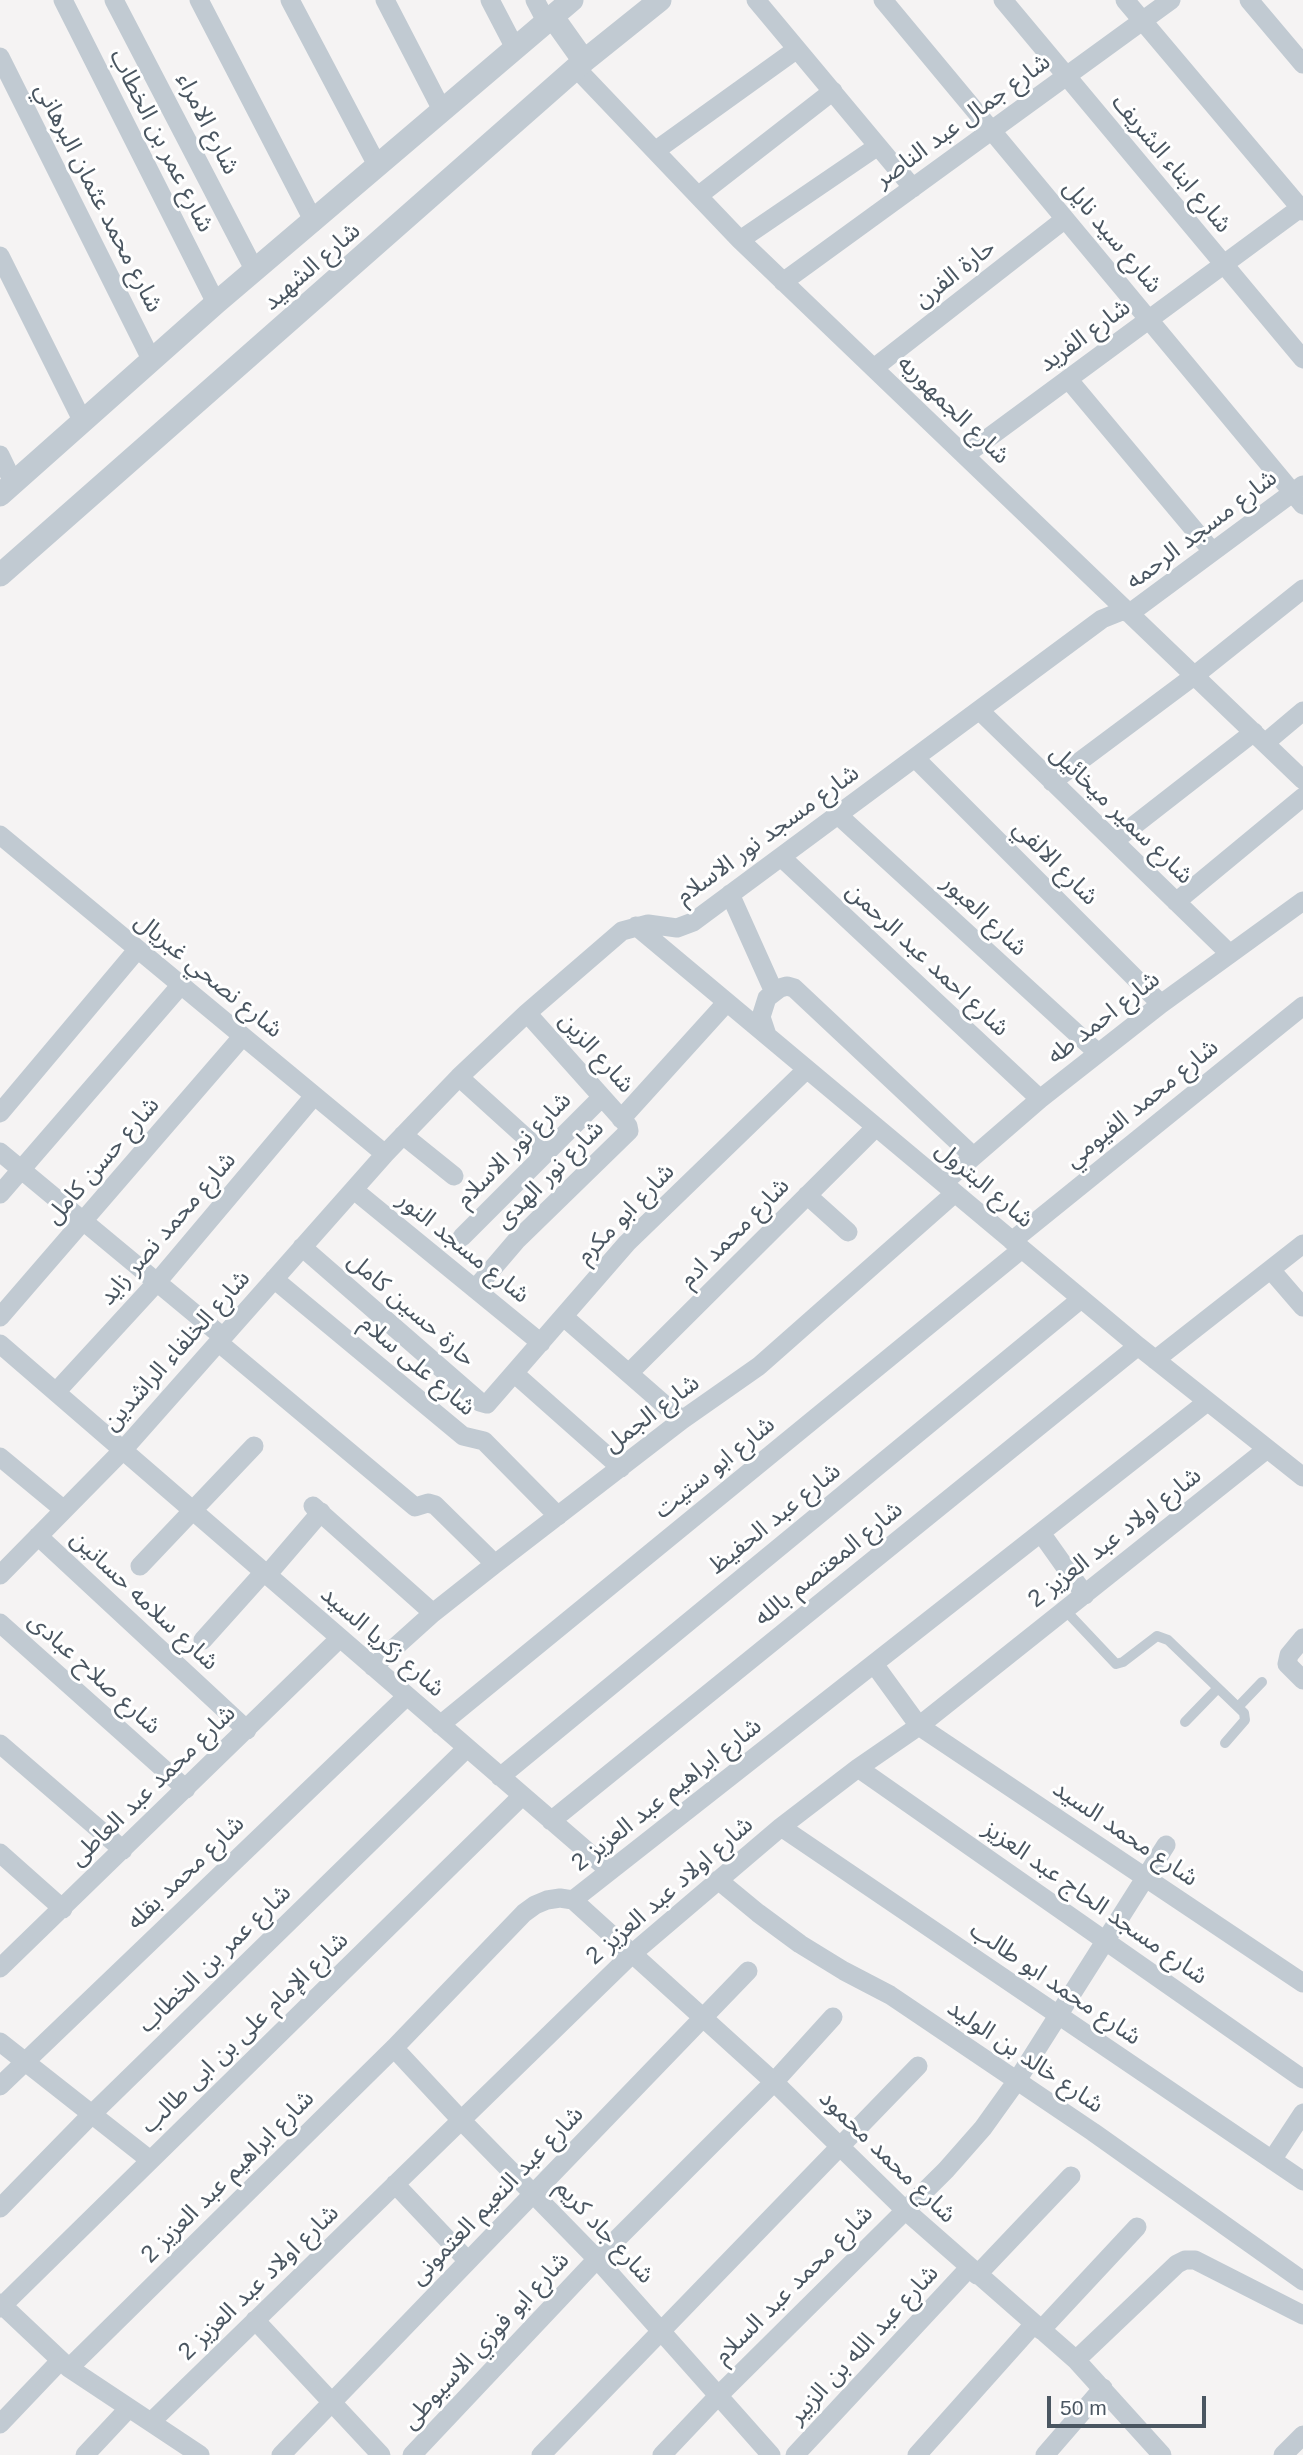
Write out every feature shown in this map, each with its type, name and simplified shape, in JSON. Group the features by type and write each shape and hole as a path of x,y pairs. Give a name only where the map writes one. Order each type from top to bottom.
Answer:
{"street":[{"name":"شارع عمر بن الخطاب","path":"63,0 216,303"},
{"name":"شارع الامراء","path":"114,0 256,271"},
{"path":"199,0 314,222"},
{"path":"289,0 377,165"},
{"path":"385,0 442,110"},
{"path":"490,0 515,48"},
{"path":"535,0 580,65"},
{"name":"شارع الشهيد","path":"7,488 216,303 572,0"},
{"name":"شارع الشهيد","path":"0,575 580,65 660,0"},
{"path":"757,0 913,188"},
{"name":"شارع سيد نايل","path":"883,0 1149,319 1300,494"},
{"name":"شارع ابناء الشريف","path":"1003,0 1303,359"},
{"path":"1125,0 1302,208"},
{"name":"شارع جمال عبد الناصر","path":"783,282 1171,0"},
{"path":"1249,0 1303,64"},
{"path":"655,151 797,49"},
{"name":"شارع محمد عثمان البرهاني","path":"0,57 152,362"},
{"name":"شارع الجمهوريه","path":"580,65 655,151 740,240 1303,780"},
{"path":"698,196 833,92"},
{"path":"740,240 878,146"},
{"name":"شارع الفريد","path":"965,455 1302,208"},
{"name":"حارة الفرن","path":"874,368 1065,219"},
{"path":"0,256 82,420"},
{"path":"1068,379 1212,551"},
{"path":"0,455 7,488"},
{"name":"شارع مسجد الرحمه","path":"1130,613 1212,551 1300,494"},
{"path":"1052,782 1194,676 1303,589"},
{"name":"شارع مسجد نور الاسلام","path":"636,926 685,926 1102,619 1122,611 1130,613"},
{"name":"شارع سمير ميخائيل","path":"979,710 1230,954"},
{"path":"1114,841 1259,738 1303,711"},
{"name":"شارع الالفي","path":"915,758 1161,1004"},
{"path":"1176,902 1303,797"},
{"name":"شارع العبور","path":"838,815 1098,1053"},
{"name":"شارع نصحي غبريال","path":"0,835 385,1154"},
{"name":"شارع احمد عبد الرحمن","path":"781,857 1040,1099"},
{"path":"730,894 774,992"},
{"name":"شارع احمد طه","path":"949,1188 974,1156 1040,1099 1161,1004 1303,901"},
{"path":"385,1154 459,1077 527,1013 622,931 636,926"},
{"name":"شارع البترول","path":"636,926 1081,1299 1303,1478"},
{"path":"0,1113 136,950"},
{"path":"0,1194 180,986"},
{"path":"767,1035 762,1026 763,1007 774,992 787,986 794,988 974,1156"},
{"name":"شارع نور الهدى","path":"475,1289 516,1241 627,1133 624,1122 727,1002"},
{"name":"شارع محمد الفيومي","path":"1017,1245 1303,1006"},
{"name":"شارع الزين","path":"527,1013 624,1122"},
{"name":"شارع حسن كامل","path":"0,1317 242,1037"},
{"name":"شارع ابو مكرم","path":"491,1402 627,1243 807,1069"},
{"path":"459,1077 544,1154"},
{"name":"شارع محمد نصر زايد","path":"56,1392 158,1281 314,1096"},
{"name":"شارع نور الاسلام","path":"461,1237 602,1097"},
{"name":"شارع محمد ادم","path":"629,1373 876,1127"},
{"path":"403,1135 454,1176"},
{"path":"0,1152 158,1281 220,1340 415,1507 428,1503 435,1505 495,1564"},
{"name":"شارع الخلفاء الراشدين","path":"4,1562 38,1536 123,1450 385,1154"},
{"name":"شارع الجمل","path":"373,1667 433,1613 495,1564 682,1420 759,1366 949,1188"},
{"name":"شارع مسجد النور","path":"354,1190 541,1343"},
{"path":"807,1195 848,1232"},
{"path":"1155,1360 1303,1244"},
{"name":"شارع ابو ستيت","path":"440,1725 1017,1245"},
{"name":"حارة حسين كامل","path":"302,1247 480,1402 491,1402"},
{"path":"1271,1270 1303,1307"},
{"name":"شارع على سلام","path":"274,1279 463,1436 484,1441 558,1516"},
{"name":"شارع عبد الحفيظ","path":"500,1777 1081,1299"},
{"path":"564,1317 682,1420"},
{"name":"شارع زكريا السيد","path":"0,1344 610,1871"},
{"name":"شارع المعتصم بالله","path":"551,1821 1138,1346"},
{"path":"515,1374 621,1468"},
{"name":"شارع ابراهيم عبد العزيز 2","path":"0,2424 65,2365 394,2048 524,1913 547,1900 573,1900 1207,1402"},
{"path":"140,1566 254,1446"},
{"name":"شارع اولاد عبد العزيز 2","path":"151,2422 633,1953 781,1827 858,1768 919,1726 1267,1449"},
{"path":"0,1457 64,1510"},
{"path":"203,1640 266,1574 317,1509 433,1613"},
{"path":"1041,1532 1084,1595"},
{"name":"شارع سلامه حسانين","path":"38,1536 247,1730"},
{"name":"شارع صلاح عبادى","path":"0,1623 186,1789"},
{"path":"1303,1637 1289,1655 1287,1664 1303,1680"},
{"name":"شارع محمد عبد العاطى","path":"1,1966 340,1639"},
{"path":"874,1664 919,1726"},
{"name":"شارع محمد بقله","path":"0,2086 407,1696"},
{"name":"شارع محمد السيد","path":"919,1726 1303,1983"},
{"path":"0,1744 123,1850"},
{"name":"شارع عمر بن الخطاب","path":"0,2208 92,2114 467,1748"},
{"name":"شارع مسجد الحاج عبد العزيز","path":"858,1768 1303,2079"},
{"name":"شارع الإمام على بن ابى طالب","path":"1,2306 522,1796"},
{"name":"شارع محمد ابو طالب","path":"781,1827 1303,2181"},
{"name":"شارع محمد عبد السلام","path":"662,2455 946,2170 975,2136 1017,2082 1166,1845"},
{"path":"0,1853 63,1909"},
{"name":"شارع خالد بن الوليد","path":"718,1880 800,1944 890,1995 1093,2132 1303,2281"},
{"name":"شارع محمد محمود","path":"573,1900 774,2082 905,2210 1076,2360 1162,2455"},
{"name":"شارع عبد النعيم العتمونى","path":"281,2455 748,1971"},
{"name":"شارع ابو فوزي الاسيوطى","path":"412,2455 597,2259 774,2082 833,2017"},
{"path":"0,2042 150,2160"},
{"name":"شارع جاد كريم","path":"394,2048 597,2259 771,2455"},
{"path":"541,2455 918,2066"},
{"path":"1272,2160 1303,2113"},
{"name":"شارع عبد الله بن الزبير","path":"795,2455 973,2271 1071,2176"},
{"path":"396,2184 468,2261"},
{"path":"917,2455 1037,2327 1137,2227"},
{"path":"1076,2360 1170,2270 1185,2260 1195,2260 1303,2315"},
{"path":"1,2306 65,2365 200,2455"},
{"path":"255,2320 381,2455"},
{"path":"1045,2455 1103,2388"},
{"path":"85,2455 129,2408"},
{"path":"1283,2455 1303,2435"}],"lane":[{"path":"1065,1610 1112,1662 1123,1662 1154,1638 1161,1636 1168,1640 1244,1713 1245,1720 1225,1743"},
{"path":"1238,1707 1262,1682"},
{"path":"1185,1722 1218,1688"}]}
